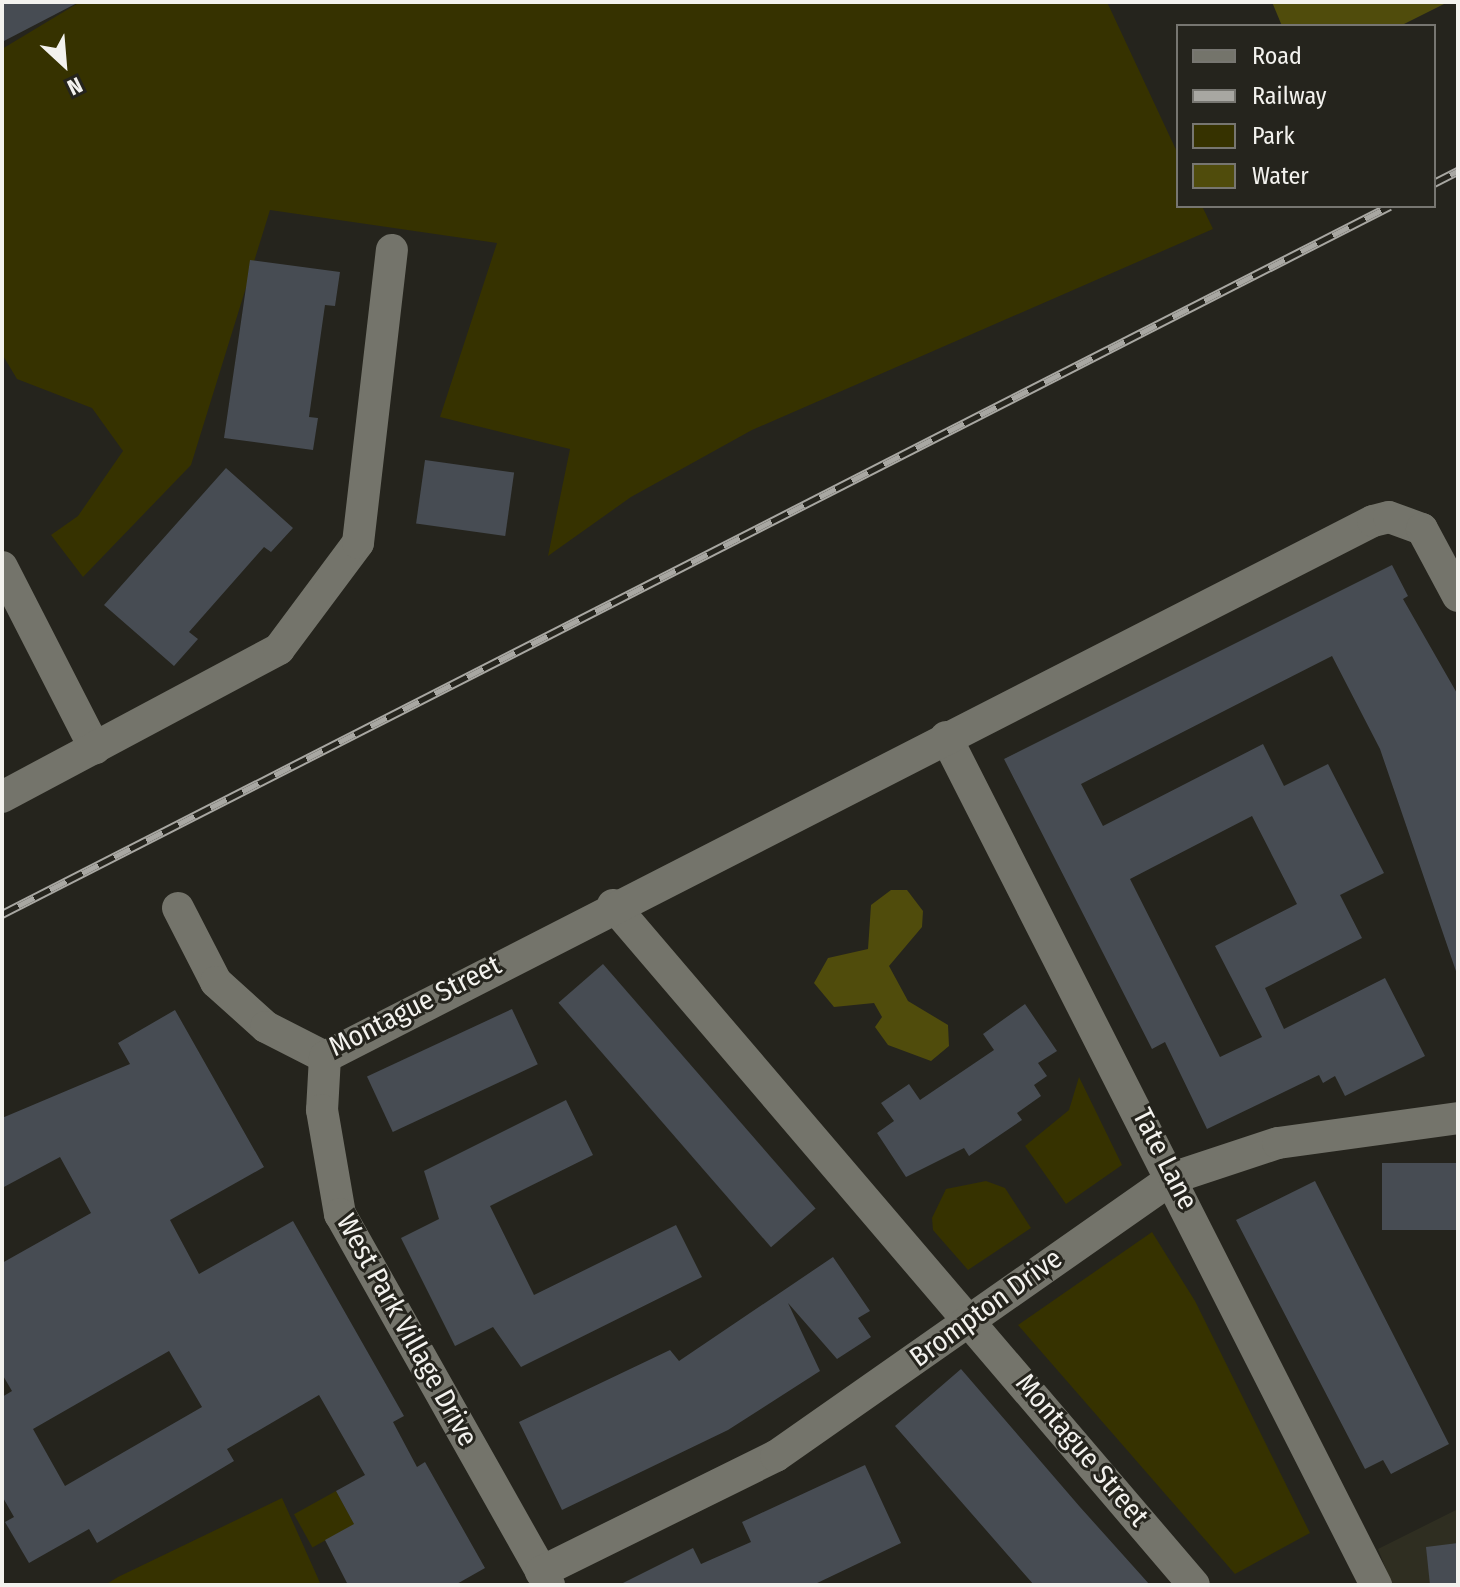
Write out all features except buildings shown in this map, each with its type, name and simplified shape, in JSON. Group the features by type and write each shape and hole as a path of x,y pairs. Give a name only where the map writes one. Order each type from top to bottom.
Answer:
{"street":[{"path":"2,797 279,649 358,543 392,250"},
{"path":"969,1315 613,905 1373,521 1398,518 1422,529 1458,596"},
{"path":"2,567 95,749"},
{"name":"Tate Lane","path":"946,737 1175,1177 1376,1585"},
{"name":"Montague Street","path":"178,908 216,982 266,1027 325,1057 613,905"},
{"name":"West Park Village Drive","path":"325,1057 322,1110 340,1214 545,1578"},
{"name":"Brompton Drive","path":"545,1578 776,1456 969,1315 1175,1177 1278,1143 1458,1118"},
{"name":"Montague Street","path":"969,1315 1194,1585"}],"shaded area":[{"path":"1458,1509 1458,1585 1392,1585 1378,1549"}],"green space":[{"path":"80,2 1107,2 1176,150 1176,208 1203,208 1213,229 752,430 631,497 548,556 570,449 440,417 497,243 270,210 191,465 83,577 51,535 78,516 123,451 92,408 17,379 2,354 2,49"},
{"path":"1079,1077 1122,1165 1066,1204 1025,1146 1069,1110"},
{"path":"986,1181 1005,1188 1031,1228 968,1270 933,1230 932,1218 946,1189"},
{"path":"1152,1232 1195,1301 1310,1533 1235,1574 1018,1325"},
{"path":"336,1491 354,1524 312,1548 294,1514"},
{"path":"282,1498 321,1585 105,1585 118,1577"}],"water":[{"path":"1272,2 1448,2 1404,24 1281,24"},
{"path":"891,890 907,890 923,911 922,927 889,966 908,1001 948,1025 949,1046 931,1061 888,1045 875,1027 882,1017 874,1003 834,1007 814,983 828,958 868,949 871,905"}],"railway":[{"path":"1436,182 1458,171"},
{"path":"2,914 1386,208"}]}
